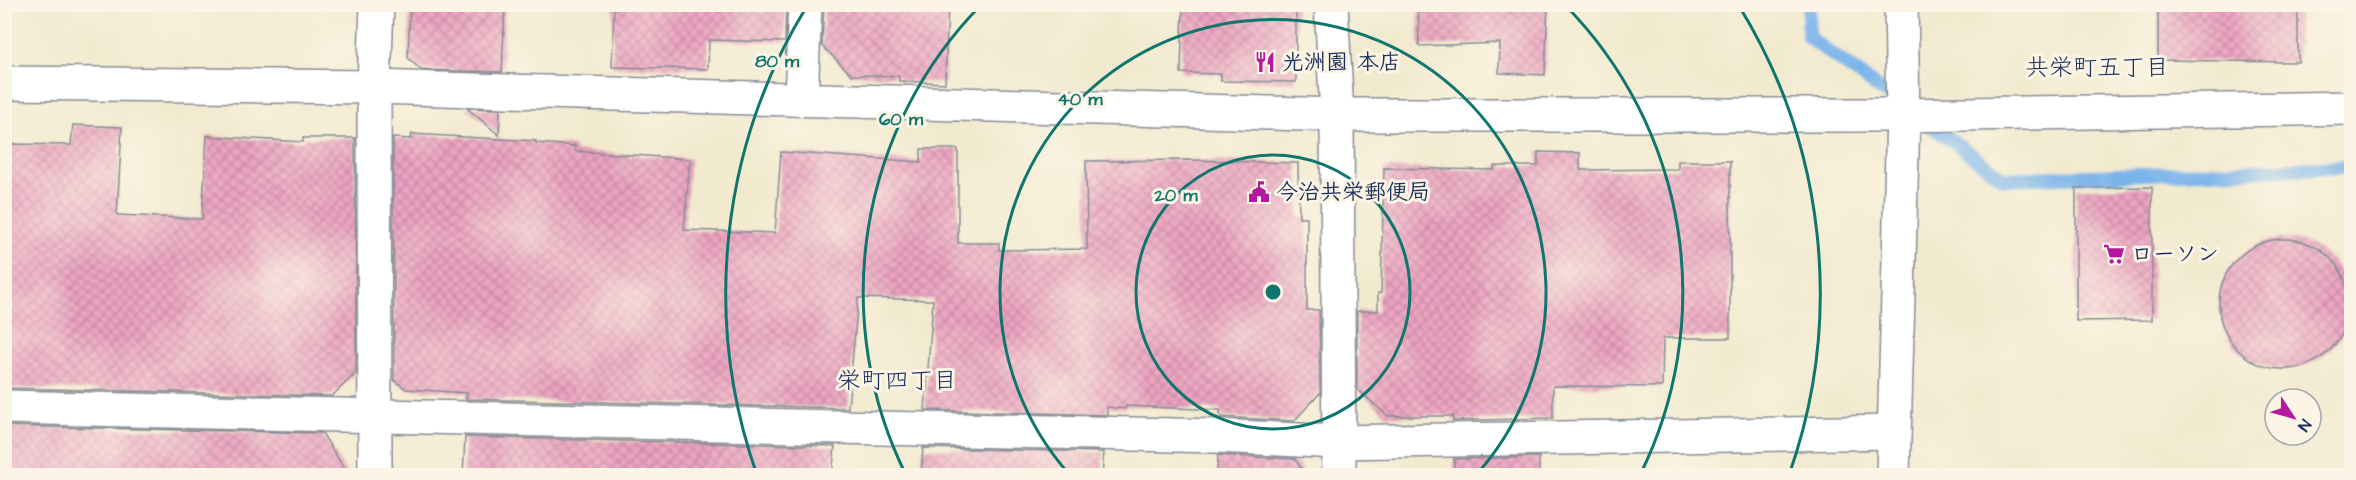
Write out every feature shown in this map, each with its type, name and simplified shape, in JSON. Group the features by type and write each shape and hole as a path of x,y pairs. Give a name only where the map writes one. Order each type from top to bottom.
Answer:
{"street":[{"path":"375,476 374,87 378,4"},
{"path":"801,99 805,4"},
{"path":"1331,4 1337,115 1340,476"},
{"path":"1893,476 1903,115 1901,4"},
{"path":"4,83 374,87 1337,115 1903,115 2352,108"},
{"path":"4,407 1215,436 1339,442 1894,432"}],"building":[{"path":"410,4 505,4 502,72 421,70 408,58"},
{"path":"614,4 786,4 785,42 709,40 708,69 612,67"},
{"path":"824,4 948,4 945,83 899,81 899,76 852,75 822,46"},
{"path":"1183,4 1296,4 1296,82 1221,81 1221,74 1181,73"},
{"path":"1418,4 1548,4 1545,75 1499,73 1500,43 1419,46"},
{"path":"2158,4 2298,4 2298,62 2158,60"},
{"path":"467,108 500,109 499,135"},
{"path":"73,125 122,127 117,215 202,219 207,136 303,142 303,138 355,138 356,373 332,396 4,388 4,144 71,145"},
{"path":"412,134 536,141 536,143 575,146 575,151 690,159 684,230 775,233 781,152 921,162 921,149 958,149 958,243 999,243 999,250 1087,249 1086,161 1189,160 1298,163 1299,217 1307,217 1307,310 1319,310 1320,393 1294,421 1220,417 1220,410 1126,406 1125,409 1107,407 1107,415 925,410 933,300 858,298 848,408 466,399 467,393 406,389 394,380 393,138 411,139"},
{"path":"1538,152 1580,153 1580,170 1678,169 1678,161 1730,161 1730,338 1663,338 1662,387 1553,386 1553,418 1453,421 1453,416 1388,416 1357,389 1357,311 1378,311 1378,293 1381,293 1384,168 1494,170 1494,166 1538,166"},
{"name":"ローソン","path":"2152,187 2152,320 2076,321 2076,188"},
{"path":"2284,239 2309,244 2330,258 2344,279 2349,304 2344,329 2330,350 2309,364 2284,369 2259,364 2238,350 2224,329 2219,304 2224,279 2238,258 2259,244"},
{"path":"4,426 322,433 349,476 4,476"},
{"path":"465,437 835,446 832,476 463,476"},
{"path":"923,448 1104,452 1102,476 921,476"},
{"path":"1218,455 1295,459 1306,476 1217,476"},
{"path":"1539,457 1539,476 1454,476 1454,459"}],"waterway":[{"path":"1809,4 1808,37 1899,103"},
{"path":"1925,121 2004,179 2352,167"}],"place":[{"name":"光洲園 本店","path":"1265,62"},
{"name":"今治共栄郵便局","path":"1259,192"},
{"name":"ローソン","path":"2114,254"}],"district":[{"name":"共栄町五丁目","path":"2097,68"},
{"name":"栄町四丁目","path":"897,381"}]}
